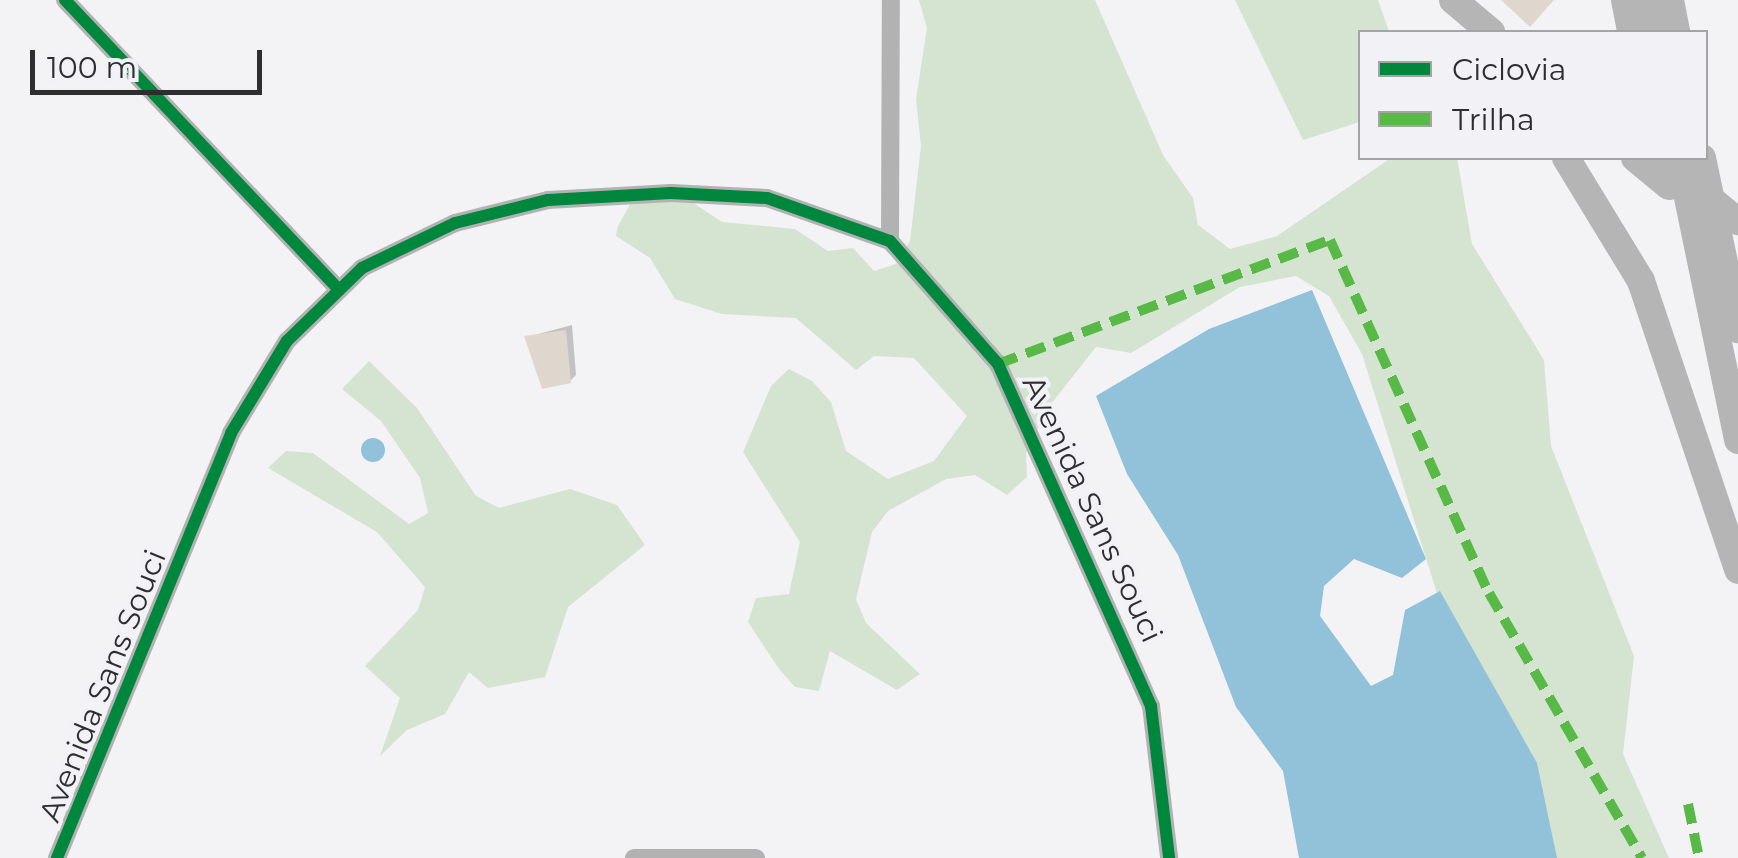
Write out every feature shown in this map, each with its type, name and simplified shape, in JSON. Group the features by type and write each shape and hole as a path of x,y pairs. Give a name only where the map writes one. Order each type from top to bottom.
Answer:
{"main road":[{"path":"1431,0 1462,30"},
{"path":"1453,0 1489,30"},
{"path":"1634,25 1649,0"},
{"path":"1670,0 1676,30"},
{"path":"1567,160 1641,281 1738,570"},
{"path":"1637,160 1738,244"},
{"path":"1664,160 1738,221"},
{"path":"1680,160 1738,440"},
{"path":"1702,160 1738,329"}],"street":[{"path":"65,0 338,290"},
{"path":"890,241 891,0"},
{"name":"Avenida Sans Souci","path":"58,858 254,382 362,268 455,223 592,195 767,198 890,241 998,364 1058,480 1151,706 1169,858"},
{"path":"634,858 756,858"}],"green space":[{"path":"919,0 1095,0 1163,155 1193,198 1198,225 1230,249 1277,236 1388,160 1457,160 1472,244 1544,360 1551,446 1634,656 1623,754 1669,858 1552,858 1492,769 1362,354 1329,296 1296,276 1240,287 1131,353 1096,347 1048,408 1026,453 1027,477 1007,495 975,475 946,479 888,511 872,532 856,599 866,623 920,674 897,690 830,651 819,691 795,687 748,622 756,598 789,594 800,542 743,452 771,386 789,369 812,381 831,402 846,451 888,479 934,461 967,416 914,358 874,356 856,370 796,318 722,314 675,299 650,258 616,236 618,226 632,201 680,194 722,222 795,229 828,251 853,248 874,271 896,264 910,241 921,146 916,99 927,28"},
{"path":"1235,0 1378,0 1388,30 1358,30 1358,123 1303,140"},
{"path":"369,361 417,408 476,496 499,508 570,489 617,505 645,545 568,607 545,677 488,688 469,672 445,714 407,730 380,756 400,698 365,666 418,610 425,587 377,532 268,468 286,451 313,453 409,524 428,513 420,478 381,421 342,389"}],"water":[{"path":"1312,290 1426,559 1402,578 1354,559 1324,586 1320,616 1371,686 1393,675 1405,610 1440,591 1537,763 1557,858 1299,858 1283,771 1236,707 1178,555 1127,474 1096,396 1209,329"},
{"path":"373,438 385,450 373,462 361,450"}],"building":[{"path":"1501,0 1554,0 1530,27"},
{"path":"566,330 571,383 542,389 524,336"}],"marked path":[{"path":"998,364 1330,240 1489,593 1642,858"},
{"path":"1688,804 1699,858"}],"cycle path":[{"path":"65,0 339,290"},
{"path":"57,858 231,433 287,341 362,268 455,223 548,200 671,193 767,198 890,241 998,364 1151,706 1169,858"}]}
